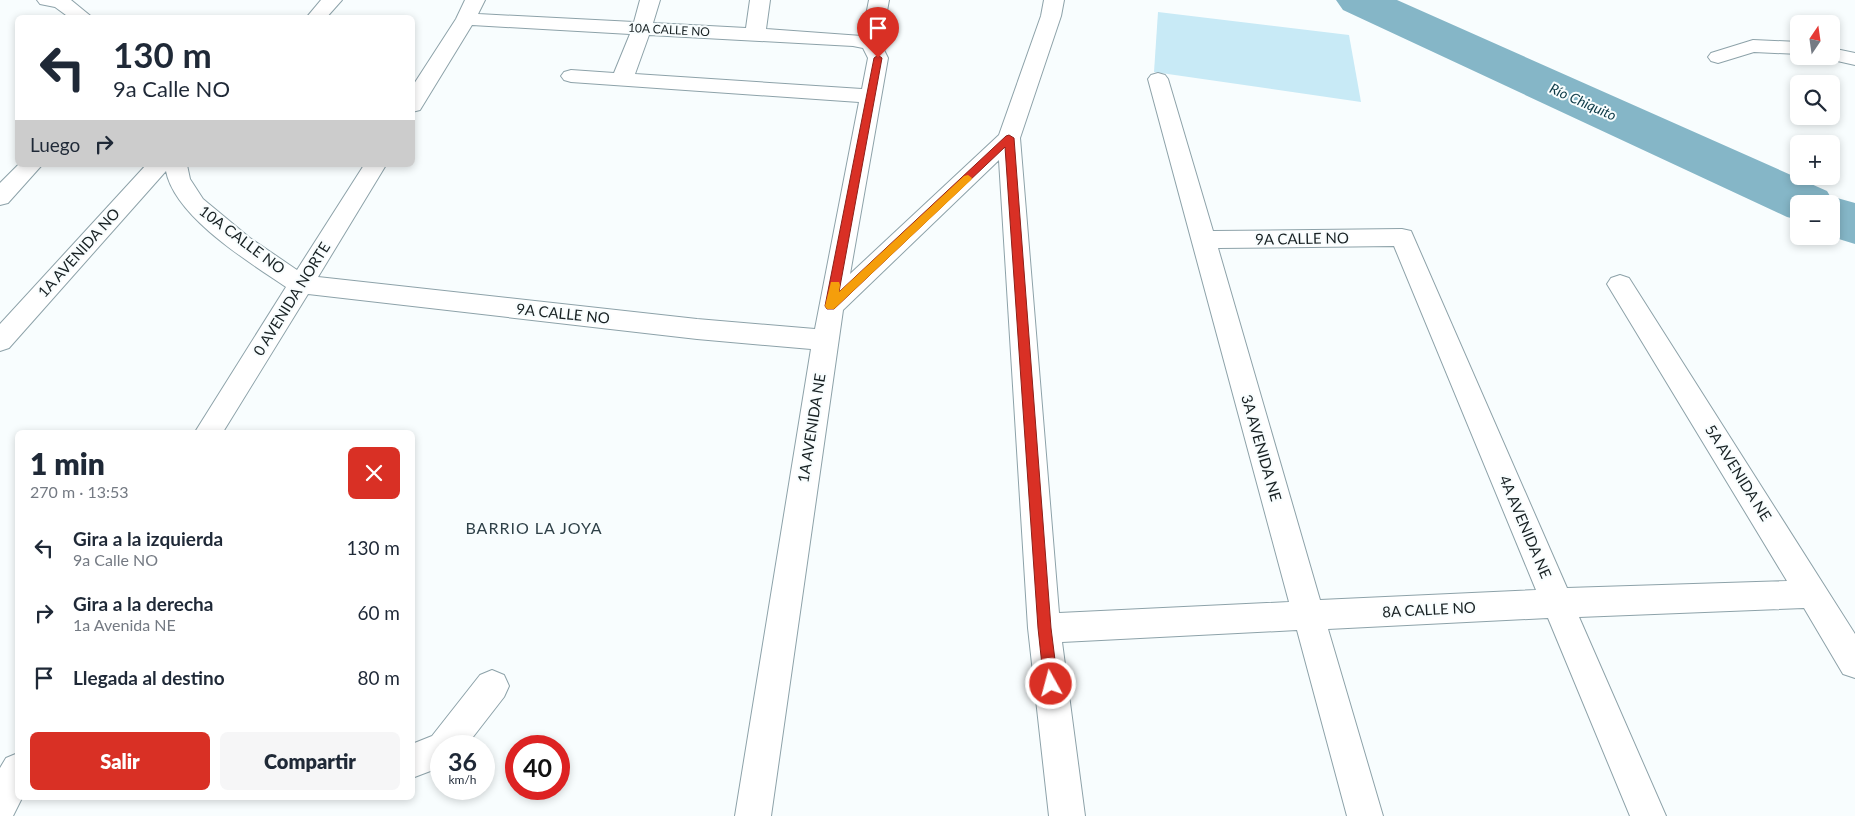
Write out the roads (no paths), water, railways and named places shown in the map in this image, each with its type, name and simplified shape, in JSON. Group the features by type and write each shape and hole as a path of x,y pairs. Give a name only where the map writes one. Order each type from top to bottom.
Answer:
{"street":[{"path":"48,0 61,2 80,15"},
{"path":"318,15 332,0"},
{"path":"415,100 466,19 475,0"},
{"path":"622,80 642,28 650,0"},
{"path":"755,34 760,0"},
{"path":"871,44 879,0"},
{"path":"1053,8 1009,138 1044,628 1067,816"},
{"name":"10A CALLE NO","path":"466,19 853,40 871,44"},
{"name":"1A AVENIDA NE","path":"753,816 831,306 878,58 871,44"},
{"path":"1718,57 1753,46 1790,48"},
{"path":"1840,56 1855,60"},
{"path":"571,76 870,96"},
{"name":"3A AVENIDA NE","path":"1158,79 1365,816"},
{"path":"831,306 1009,138"},
{"path":"0,196 29,167"},
{"name":"1A AVENIDA NO","path":"0,342 157,167"},
{"name":"10A CALLE NO","path":"177,167 180,179 195,205 241,244 300,284"},
{"name":"0 AVENIDA NORTE","path":"210,430 374,167"},
{"name":"9A CALLE NO","path":"1203,240 1402,238"},
{"name":"4A AVENIDA NE","path":"1402,238 1648,816"},
{"name":"9A CALLE NO","path":"300,284 697,329 826,340"},
{"name":"5A AVENIDA NE","path":"1620,284 1855,663"},
{"name":"8A CALLE NO","path":"1044,628 1813,594"},
{"path":"454,735 492,686"},
{"path":"415,760 430,754"},
{"path":"0,804 15,776"}],"waterway":[{"name":"Río Chiquito","path":"1359,0 1790,196"},
{"name":"Río Chiquito","path":"1840,219 1855,225"}],"district":[{"name":"BARRIO LA JOYA","path":"534,528"}]}
